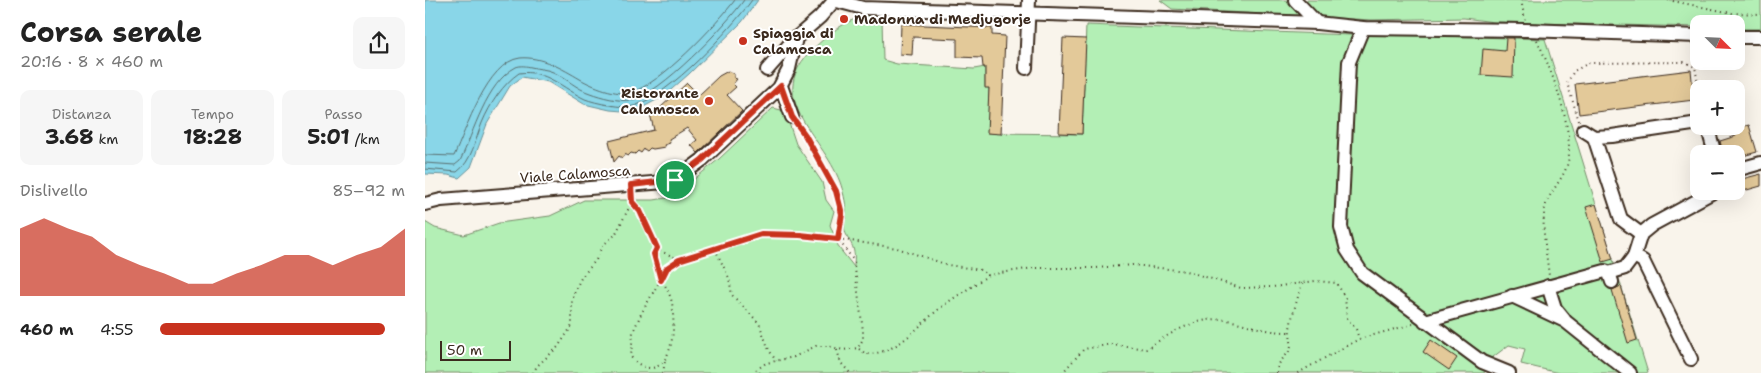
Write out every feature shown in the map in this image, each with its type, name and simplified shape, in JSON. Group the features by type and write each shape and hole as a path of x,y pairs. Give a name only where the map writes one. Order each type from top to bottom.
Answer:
{"street":[{"path":"767,70 796,38 820,17 834,0 863,8 1317,24 1363,28 1690,36"},
{"path":"1026,68 1029,0"},
{"path":"1295,0 1317,24"},
{"path":"1363,28 1349,62 1341,227 1343,239 1350,256 1362,273 1425,321 1482,362 1509,373"},
{"path":"1745,36 1761,37"},
{"name":"Viale Calamosca","path":"425,204 441,200 675,180 702,160 781,86 789,69 796,38"},
{"path":"781,86 792,117"},
{"path":"1641,234 1621,219 1588,134 1612,136 1690,124"},
{"path":"1745,167 1761,163"},
{"path":"1425,321 1605,271 1611,277 1625,268 1634,256 1641,234 1652,225 1698,200"},
{"path":"1634,256 1643,261 1691,359"},
{"path":"1549,285 1555,308 1565,321"},
{"path":"1512,296 1565,321 1630,373"}],"path":[{"path":"1521,0 1530,31 1542,51 1566,122 1569,153 1567,168 1544,210 1549,285"},
{"path":"1668,0 1731,13 1761,14"},
{"path":"1588,134 1567,83 1574,71 1589,64 1684,62 1695,67 1697,80"},
{"path":"792,117 805,135 836,191 842,214 838,239 854,262 863,331 863,339 858,348"},
{"path":"533,373 537,366 558,347 572,326 572,302 575,290 581,278 596,260 602,246 615,235 632,202 631,185"},
{"path":"632,202 640,211 660,252 679,260"},
{"path":"657,248 654,254 661,280 672,301 674,327 669,352 662,363 652,368 643,366 631,357 633,332 641,314 661,280 667,268 679,260 761,234 800,235 897,248 948,265 981,270 988,274"},
{"path":"715,248 729,278 732,295 759,323 769,350 776,361"},
{"path":"760,373 756,370 766,363 794,357 816,346 828,346 837,349 858,348 865,354 886,352 911,336 941,307 988,274 1033,268 1096,268 1133,265 1186,271 1241,288 1273,287 1315,280 1337,283 1345,298 1347,318 1356,329 1359,339"},
{"path":"1277,373 1276,369 1290,349 1289,332 1302,283"},
{"path":"1063,373 1085,349 1113,344 1146,349 1175,330 1215,318 1268,332 1289,332"},
{"path":"1298,373 1359,339 1425,321"},
{"path":"837,349 841,363 850,373"},
{"path":"663,373 665,358"}],"green space":[{"path":"1160,0 1761,0 1761,29 1745,29 1745,15 1690,15 1690,27 1494,22 1464,18 1372,20 1172,9"},
{"path":"865,16 882,18 883,60 897,64 974,69 985,67 985,87 989,88 988,133 1082,134 1086,25 1351,35 1545,39 1648,373 1559,373 1521,364 1525,349 1509,345 1493,357 1484,373 425,373 425,222 435,228 464,235 499,223 550,216 584,200 654,200 672,197 719,159 773,108 785,111 796,144 822,182 826,200 834,211 830,225 839,248 854,267 853,249 844,229 846,208 841,185 832,164 800,115 794,99 793,83 799,66 814,48 838,28 850,21"}],"water":[{"path":"425,0 758,0 742,22 689,74 664,96 634,112 610,110 584,104 548,82 522,77 510,86 487,124 471,167 459,178 448,175 425,174"}],"building":[{"path":"901,24 992,28 992,35 1005,36 1001,134 987,133 989,88 985,88 985,67 983,67 982,58 957,57 957,39 913,37 912,55 900,54"},
{"path":"1063,38 1086,39 1082,134 1059,133"},
{"path":"1506,38 1514,38 1513,77 1481,75 1483,49 1505,51"},
{"path":"1691,70 1692,80 1690,80 1690,100 1579,114 1575,84"},
{"path":"728,71 734,74 734,78 737,79 733,84 736,87 727,95 742,111 698,153 691,145 697,140 687,128 669,139 670,143 664,145 665,147 650,148 647,151 644,149 641,153 638,151 628,156 625,154 622,158 619,156 614,162 609,141 654,130 649,110 660,108 687,83 699,95 719,76"},
{"path":"1749,125 1757,152 1745,155 1745,145 1721,145 1720,141 1736,135 1745,135 1745,126"},
{"path":"1761,174 1761,186 1745,191 1745,178"},
{"path":"1596,204 1613,259 1603,262 1586,207"},
{"path":"1621,286 1637,340 1628,343 1612,290"},
{"path":"1431,340 1457,358 1449,370 1423,352"}],"place":[{"name":"Madonna di Medjugorje","path":"844,19"},
{"name":"Spiaggia di Calamosca","path":"743,41"},
{"name":"Ristorante Calamosca","path":"709,101"}],"route":[{"path":"781,86 792,117 805,135 836,191 842,214 838,239 800,235 761,234 687,256 667,268 661,280 654,254 657,248 640,211 632,202 631,185 675,180 702,160 781,86"}]}
